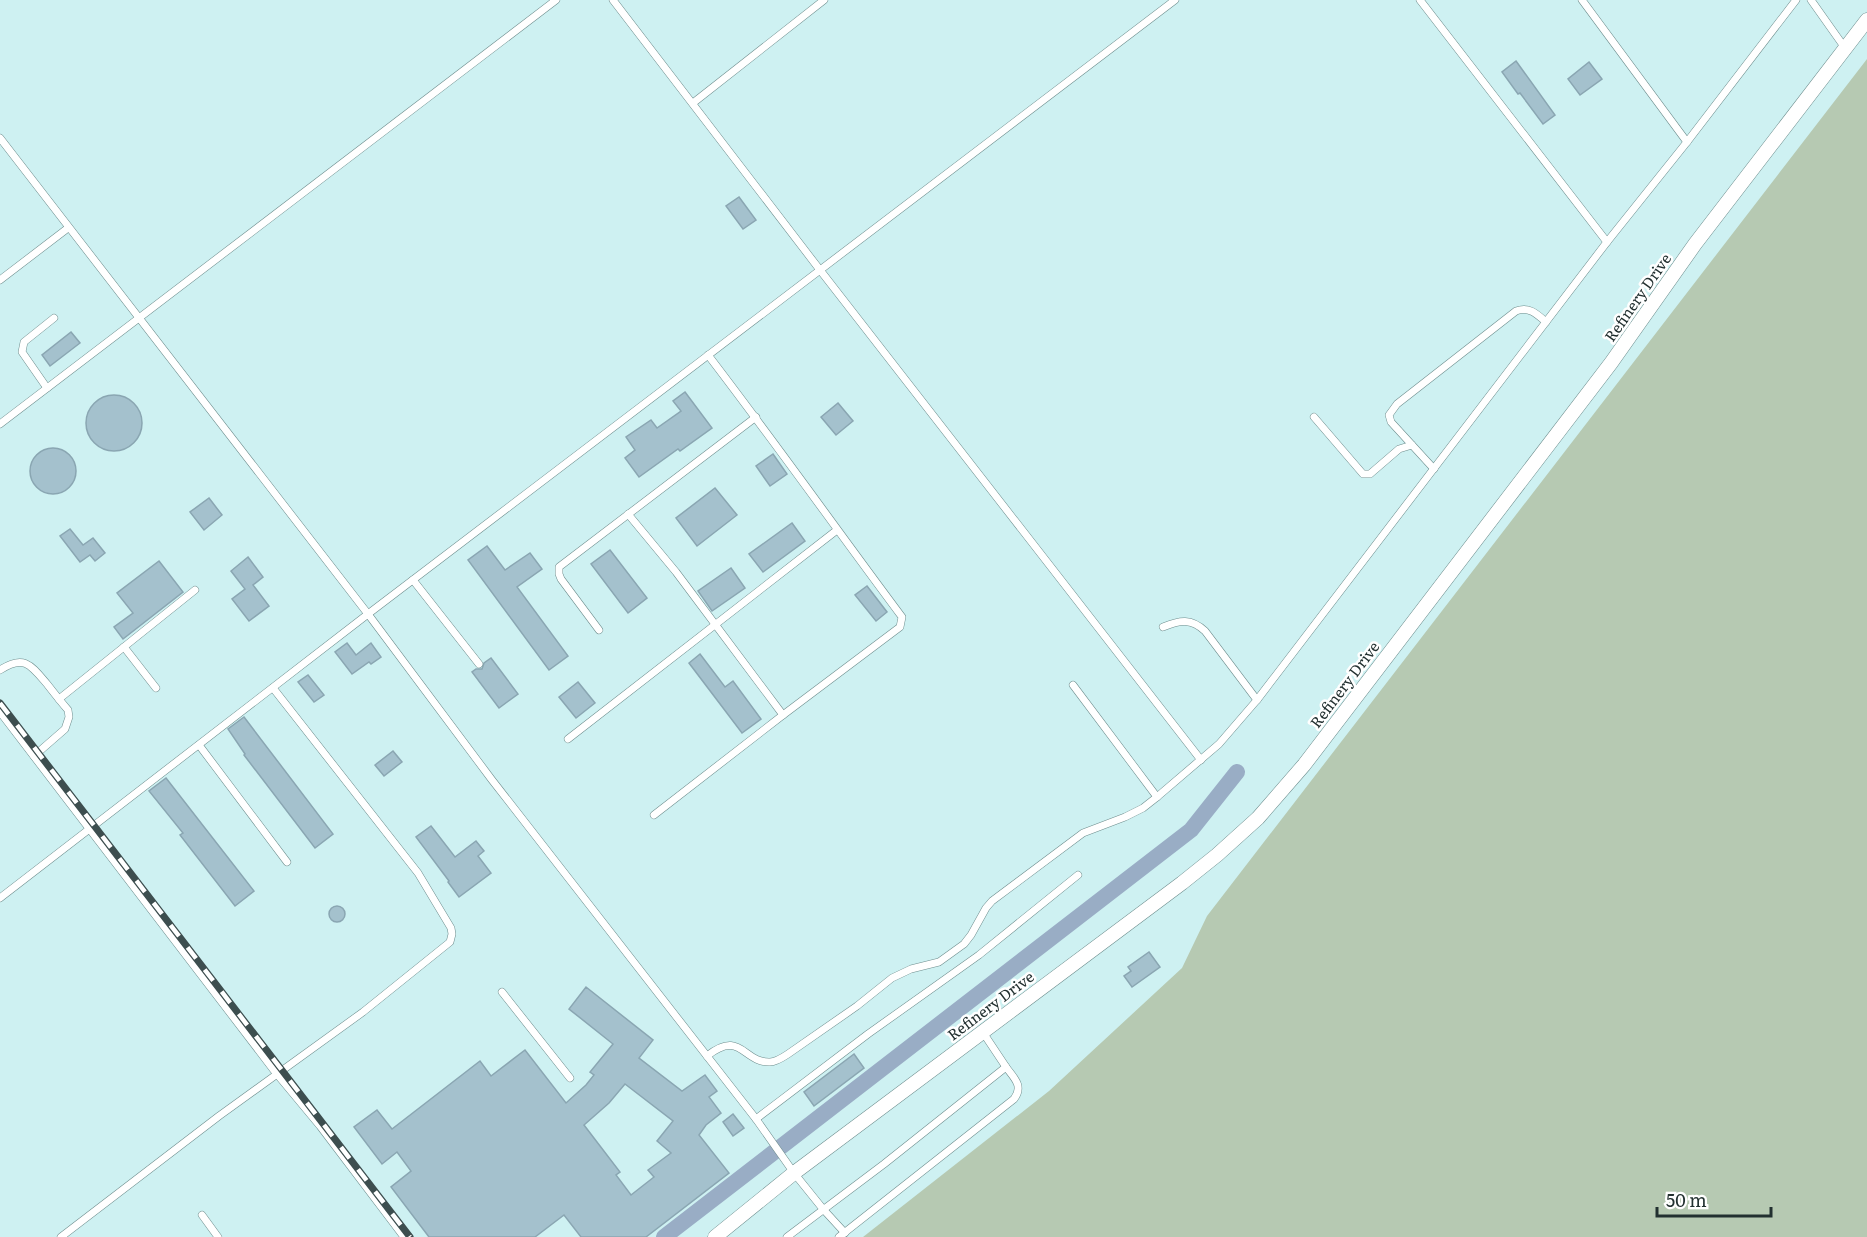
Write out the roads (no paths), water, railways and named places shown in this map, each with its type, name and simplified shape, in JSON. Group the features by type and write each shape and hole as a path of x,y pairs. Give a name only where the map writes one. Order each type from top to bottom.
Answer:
{"street":[{"name":"Refinery Drive","path":"715,1237 791,1168 1182,883 1258,818 1304,765 1611,363 1695,244 1867,20"}],"lane":[{"path":"0,424 556,0"},
{"path":"613,0 1201,760"},
{"path":"693,103 824,0"},
{"path":"0,898 368,614 1175,0"},
{"path":"1420,0 1607,242"},
{"path":"1582,0 1688,142"},
{"path":"707,1056 724,1045 738,1048 765,1062 776,1061 857,1006 892,978 911,969 939,962 964,944 992,901 1083,833 1125,818 1143,808 1218,744 1257,700 1607,242 1688,142 1796,0"},
{"path":"1811,0 1845,48"},
{"path":"0,138 368,614 499,789 767,1133 842,1235 1018,1094 1019,1087 982,1031"},
{"path":"0,280 68,228"},
{"path":"1434,469 1389,419 1390,411 1516,311 1527,309 1535,312 1546,322"},
{"path":"47,388 22,352 24,342 54,318"},
{"path":"654,815 902,624 902,617 708,355"},
{"path":"599,630 561,579 558,570 565,562 756,417"},
{"path":"1314,417 1363,474 1370,474 1399,449 1412,445"},
{"path":"628,514 676,572 783,715"},
{"path":"568,739 837,530"},
{"path":"413,580 479,664"},
{"path":"59,699 195,590"},
{"path":"1163,627 1185,620 1199,626 1257,700"},
{"path":"124,647 156,688"},
{"path":"0,670 10,663 19,662 32,665 68,710 68,724 65,729 34,756"},
{"path":"1073,685 1157,797"},
{"path":"61,1237 276,1073 363,1012 450,942 451,928 418,873 273,688"},
{"path":"0,712 404,1237"},
{"path":"199,745 287,862"},
{"path":"756,1119 868,1034 979,955 1078,875"},
{"path":"502,992 570,1078"},
{"path":"787,1237 884,1164 1006,1067"},
{"path":"202,1215 218,1237"}],"waterway":[{"path":"664,1237 1191,830 1237,772"}],"railway":[{"path":"0,703 410,1237"}]}
